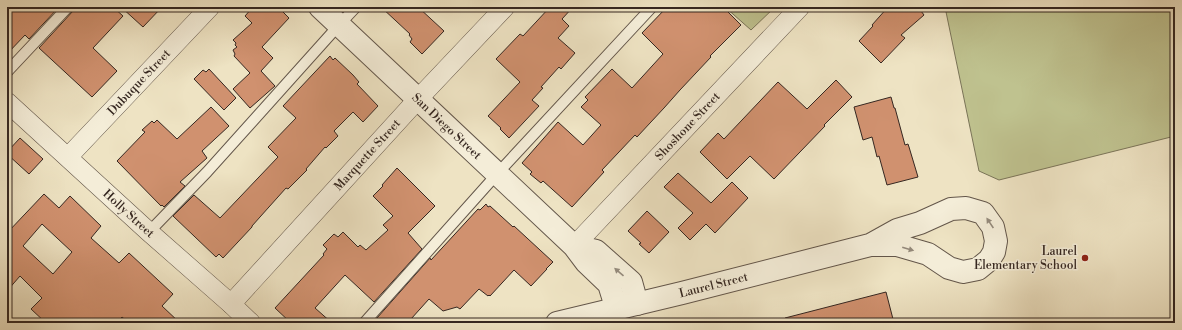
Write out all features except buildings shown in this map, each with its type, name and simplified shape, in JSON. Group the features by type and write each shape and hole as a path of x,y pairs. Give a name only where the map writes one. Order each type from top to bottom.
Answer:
{"street":[{"name":"Dubuque Street","path":"68,157 210,7"},
{"name":"San Diego Street","path":"320,7 574,246 586,262 609,284 617,310"},
{"name":"Marquette Street","path":"232,304 418,99 505,7"},
{"name":"Shoshone Street","path":"574,246 800,7"},
{"name":"Holly Street","path":"7,102 149,232 232,304 251,323"},
{"path":"966,208 983,213 993,227 996,241 994,252 989,260 978,269 963,272 949,268 928,254 897,245 870,244 897,230 920,224 952,209 966,208"},
{"name":"Laurel Street","path":"557,323 617,310 870,244"},
{"path":"574,246 596,251 631,282 637,304"}],"lane":[{"path":"7,72 68,7"},
{"path":"149,232 207,172 356,7"},
{"path":"364,323 497,174 652,7"}],"green space":[{"path":"725,7 775,7 751,30"},
{"path":"945,7 1175,7 1175,136 999,180 979,171"}],"place":[{"name":"Laurel Elementary School","path":"1085,258"}]}
